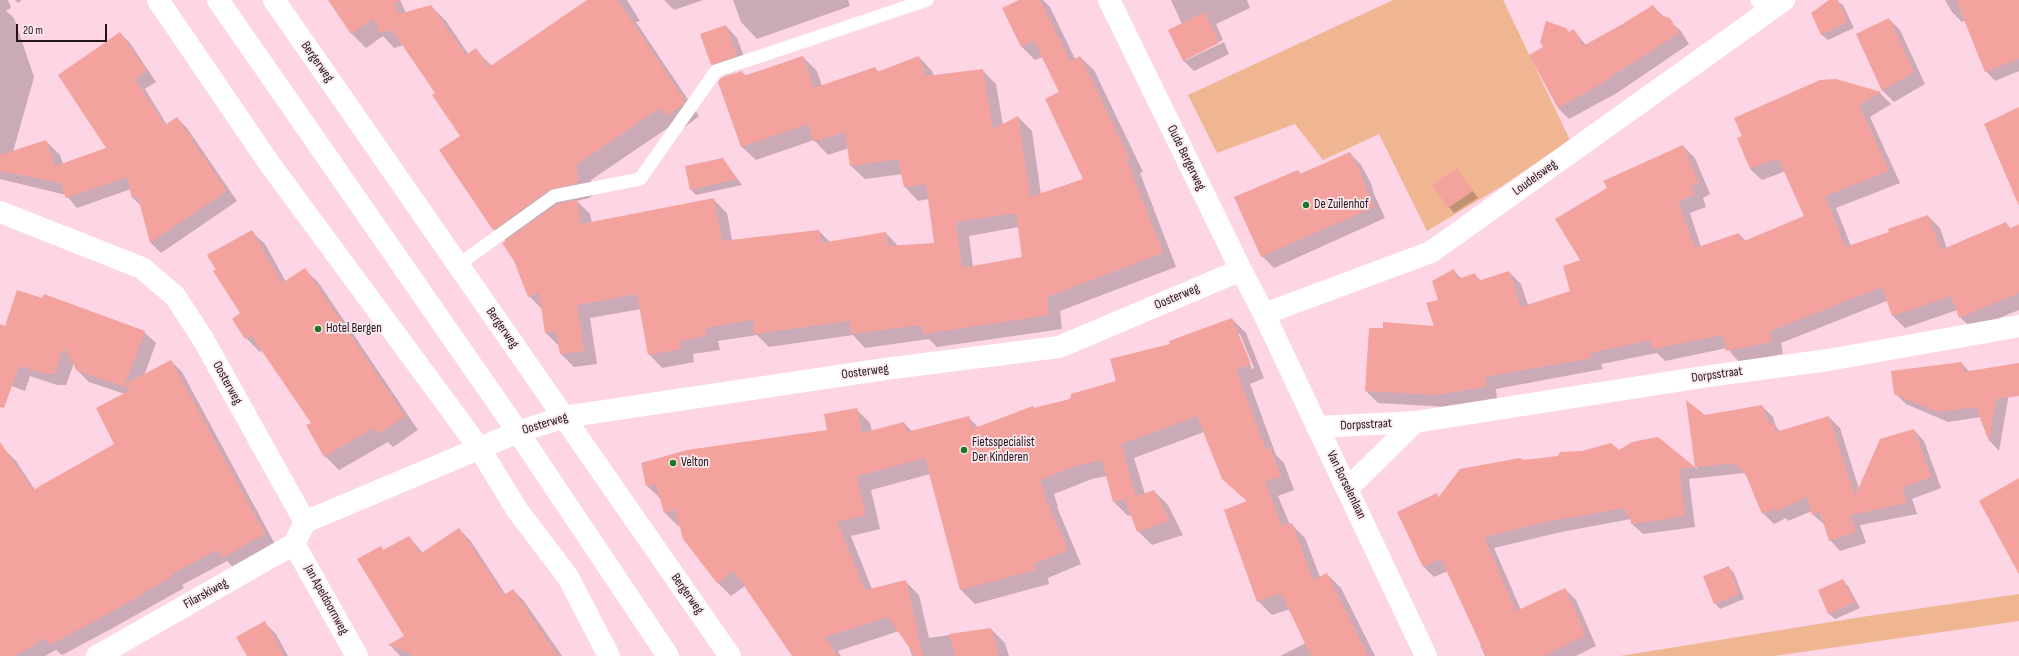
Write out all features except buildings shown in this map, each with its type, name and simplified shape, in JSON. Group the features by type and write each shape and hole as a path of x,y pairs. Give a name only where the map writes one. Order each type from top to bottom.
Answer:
{"street":[{"path":"158,0 269,163 480,449 517,510 568,578 609,656"},
{"path":"218,0 518,432 668,656"},
{"name":"Bergerweg","path":"274,0 730,656"},
{"name":"Oude Bergerweg","path":"1109,0 1240,270 1264,314"},
{"name":"Loudelsweg","path":"1264,314 1431,252 1761,7 1784,0"},
{"name":"Oosterweg","path":"0,212 142,268 175,296 203,339 305,522 518,432 564,417 885,369 1059,347 1240,270"},
{"name":"Van Borselenlaan","path":"1264,314 1317,427 1348,488 1426,656"},
{"name":"Dorpsstraat","path":"1317,427 1415,422 1709,376 1828,360 2019,326"},
{"name":"Dorpsstraat","path":"1348,488 1415,422"},
{"path":"294,544 305,522"},
{"name":"Filarskiweg","path":"96,656 294,544"},
{"name":"Jan Apeldoornweg","path":"294,544 357,656"}],"lane":[{"path":"458,265 554,196 640,179 716,71 927,0"}],"shaded area":[{"path":"1393,0 1503,0 1570,140 1502,186 1427,231 1379,134 1323,160 1295,124 1217,153 1188,95"},
{"path":"2019,594 2019,621 1774,656 1620,656 1868,616"}],"place":[{"name":"De Zuilenhof","path":"1306,205"},
{"name":"Hotel Bergen","path":"318,329"},
{"name":"Fietsspecialist Der Kinderen","path":"964,450"},
{"name":"Velton","path":"673,463"}]}
